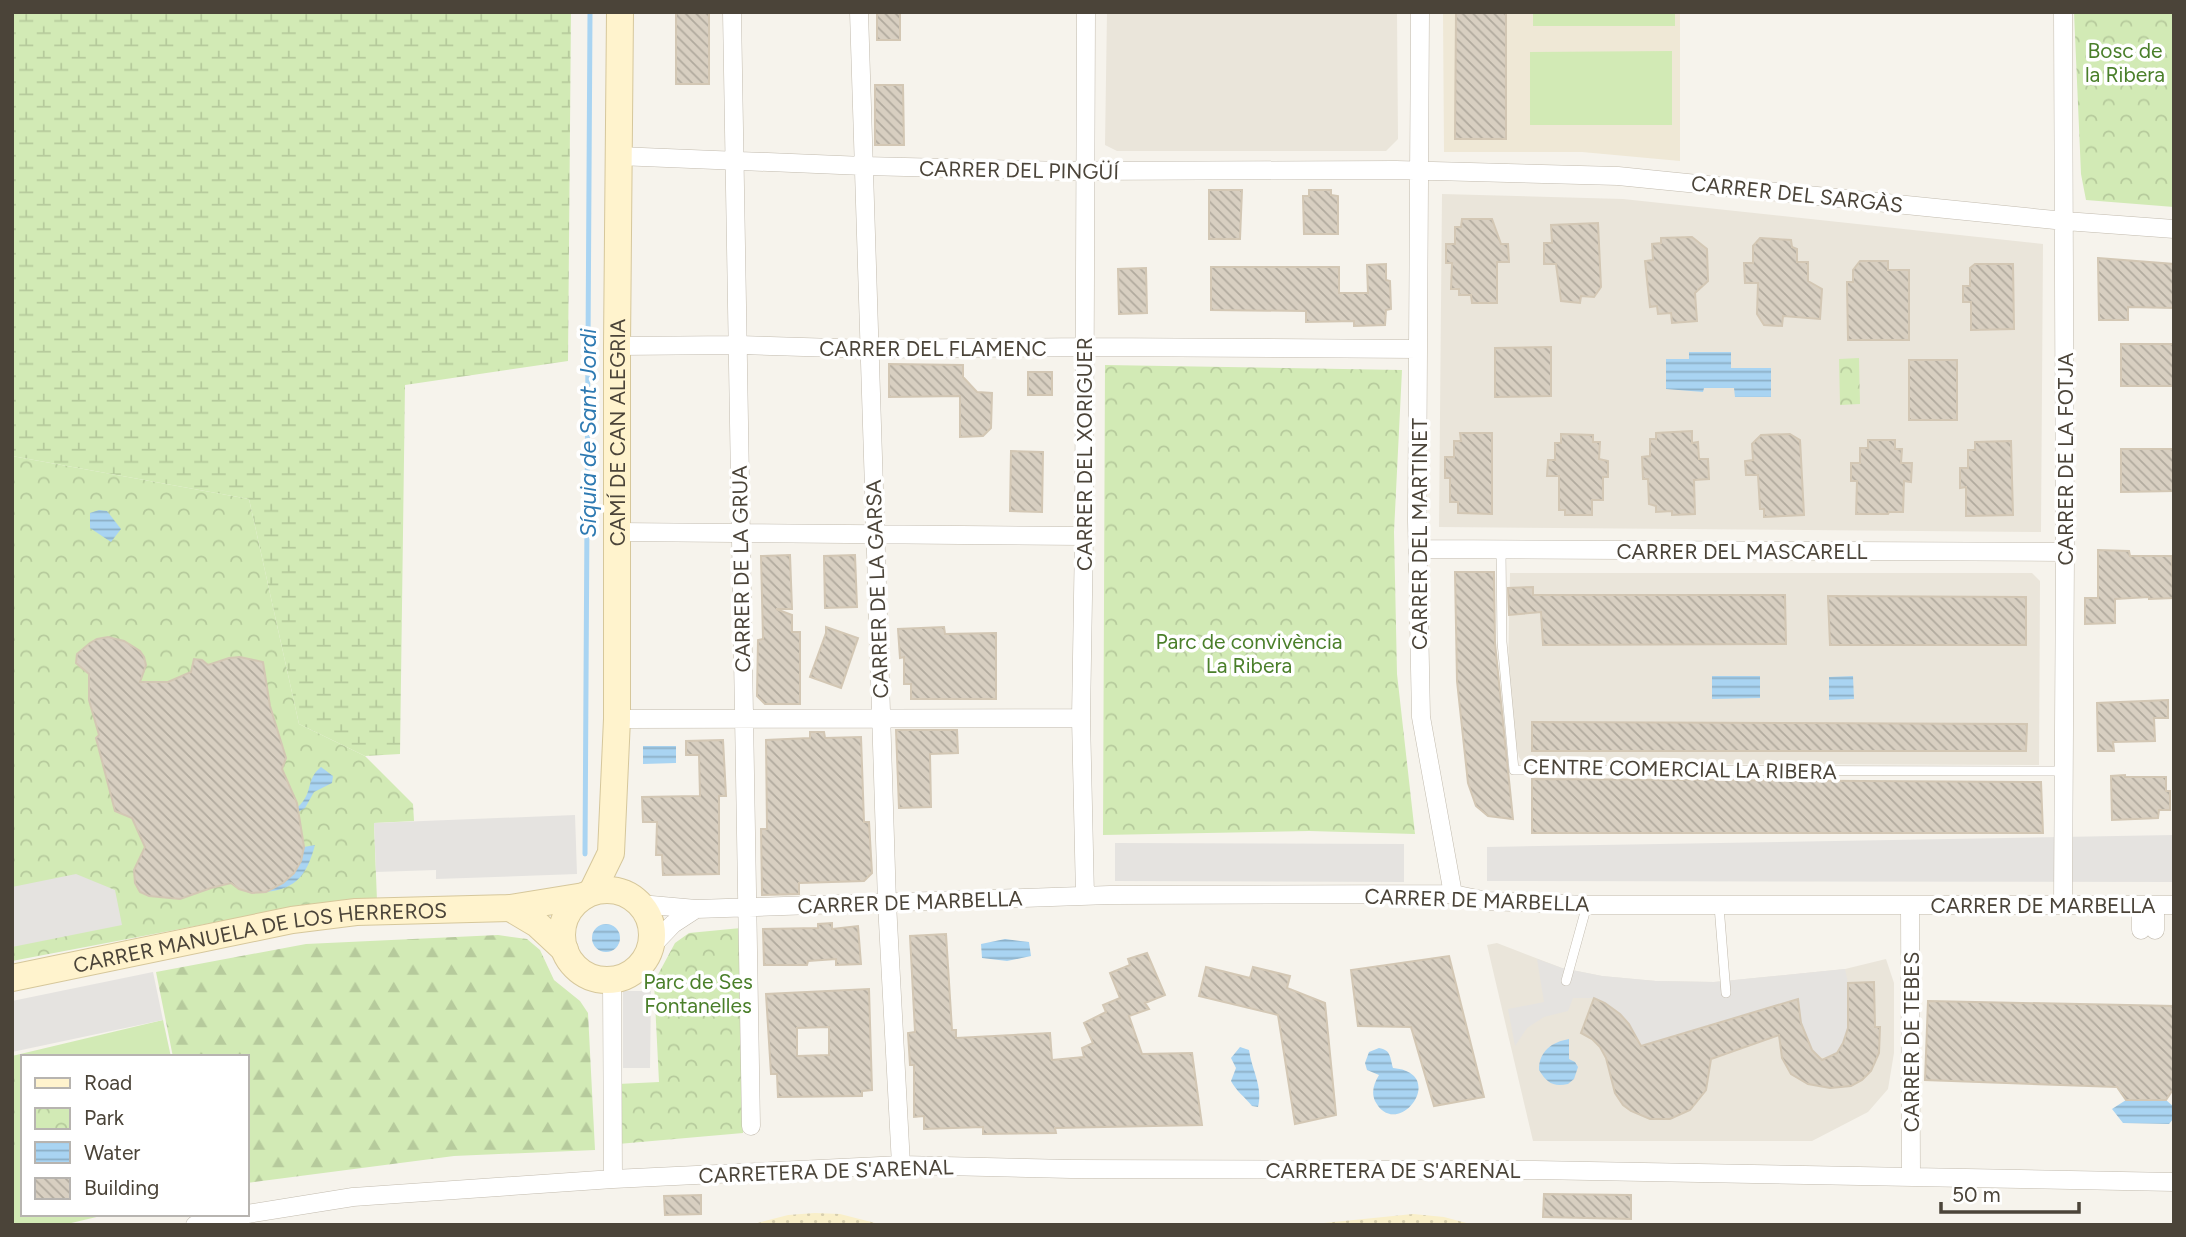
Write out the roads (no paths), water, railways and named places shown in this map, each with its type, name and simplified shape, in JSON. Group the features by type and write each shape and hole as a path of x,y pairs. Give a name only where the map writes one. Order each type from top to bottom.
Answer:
{"street":[{"name":"CAMÍ DE CAN ALEGRIA","path":"611,853 617,719 620,12"},
{"name":"CARRER DE LA GRUA","path":"732,12 751,1126"},
{"name":"CARRER DE LA GARSA","path":"859,12 887,903 901,1165"},
{"name":"CARRER DEL XORIGUER","path":"1085,896 1081,718 1086,12"},
{"path":"1419,172 1420,12"},
{"name":"CARRER DE LA FOTJA","path":"2063,12 2063,905"},
{"name":"CARRER DEL PINGÜÍ","path":"618,156 1085,172 1419,172"},
{"name":"CARRER DEL SARGÀS","path":"1419,172 1618,176 2065,221 2174,229"},
{"name":"CARRER DEL MARTINET","path":"1419,172 1418,549 1421,717 1453,894"},
{"name":"CARRER DEL FLAMENC","path":"617,346 1418,349"},
{"path":"617,532 1084,536"},
{"name":"CARRER DEL MASCARELL","path":"1418,549 2065,552"},
{"path":"617,719 1081,718"},
{"path":"565,950 563,927 571,908 588,894 611,853"},
{"path":"611,853 618,876 646,912 652,927 651,947"},
{"path":"588,894 615,890 637,901"},
{"name":"CARRER MANUELA DE LOS HERREROS","path":"12,978 292,920 356,912 510,908 588,894"},
{"name":"CARRER DE MARBELLA","path":"637,901 696,909 1085,896 1453,894 1487,901 1587,905 2174,905"},
{"path":"2148,905 2148,930"},
{"name":"CARRER DE TEBES","path":"1910,906 1918,973 1912,1177"},
{"path":"510,908 537,924 565,950 578,969 585,974 612,980 630,974 645,960 651,947 673,924 696,909"},
{"path":"612,980 613,1179"},
{"name":"CARRETERA DE S'ARENAL","path":"248,1214 353,1197 613,1179 901,1165 1071,1169 1535,1170 2174,1182"},
{"name":"CARRETERA DE S'ARENAL","path":"195,1225 237,1216"}],"lane":[{"name":"CENTRE COMERCIAL LA RIBERA","path":"1501,550 1502,642 1514,770 2064,771"},
{"path":"1566,981 1587,905"},
{"path":"1719,905 1727,993"}],"water":[{"path":"1689,352 1731,352 1731,368 1771,368 1771,397 1735,397 1734,388 1704,388 1703,392 1666,389 1666,359 1689,359"},
{"path":"107,511 121,529 111,542 90,528 90,513"},
{"path":"1712,676 1760,676 1760,698 1712,699"},
{"path":"1853,676 1854,699 1829,700 1829,677"},
{"path":"643,746 676,746 676,763 643,764"},
{"path":"321,767 333,776 332,783 314,792 305,808 298,812 313,777"},
{"path":"315,845 299,878 286,887 266,892 291,874 299,863 304,847"},
{"path":"606,924 616,928 620,938 616,948 606,952 596,948 592,938 596,928"},
{"path":"1005,939 1029,942 1031,956 1007,961 982,958 981,944"},
{"path":"1569,1039 1569,1059 1578,1067 1574,1079 1568,1084 1554,1084 1539,1070 1541,1058 1552,1045"},
{"path":"1240,1047 1249,1050 1258,1085 1258,1107 1252,1106 1231,1081 1236,1068 1231,1058"},
{"path":"1379,1048 1388,1052 1393,1068 1409,1073 1417,1081 1418,1092 1414,1102 1395,1114 1384,1112 1375,1101 1373,1094 1379,1075 1367,1070 1365,1063 1369,1052"},
{"path":"2126,1100 2166,1100 2174,1107 2174,1118 2169,1124 2123,1123 2112,1109"}],"waterway":[{"name":"Síquia de Sant Jordi","path":"585,854 590,12"}],"park label":[{"name":"Bosc de la Ribera","path":"2125,62"},
{"name":"Parc de convivència La Ribera","path":"1249,653"},
{"name":"Parc de Ses Fontanelles","path":"698,993"}]}
